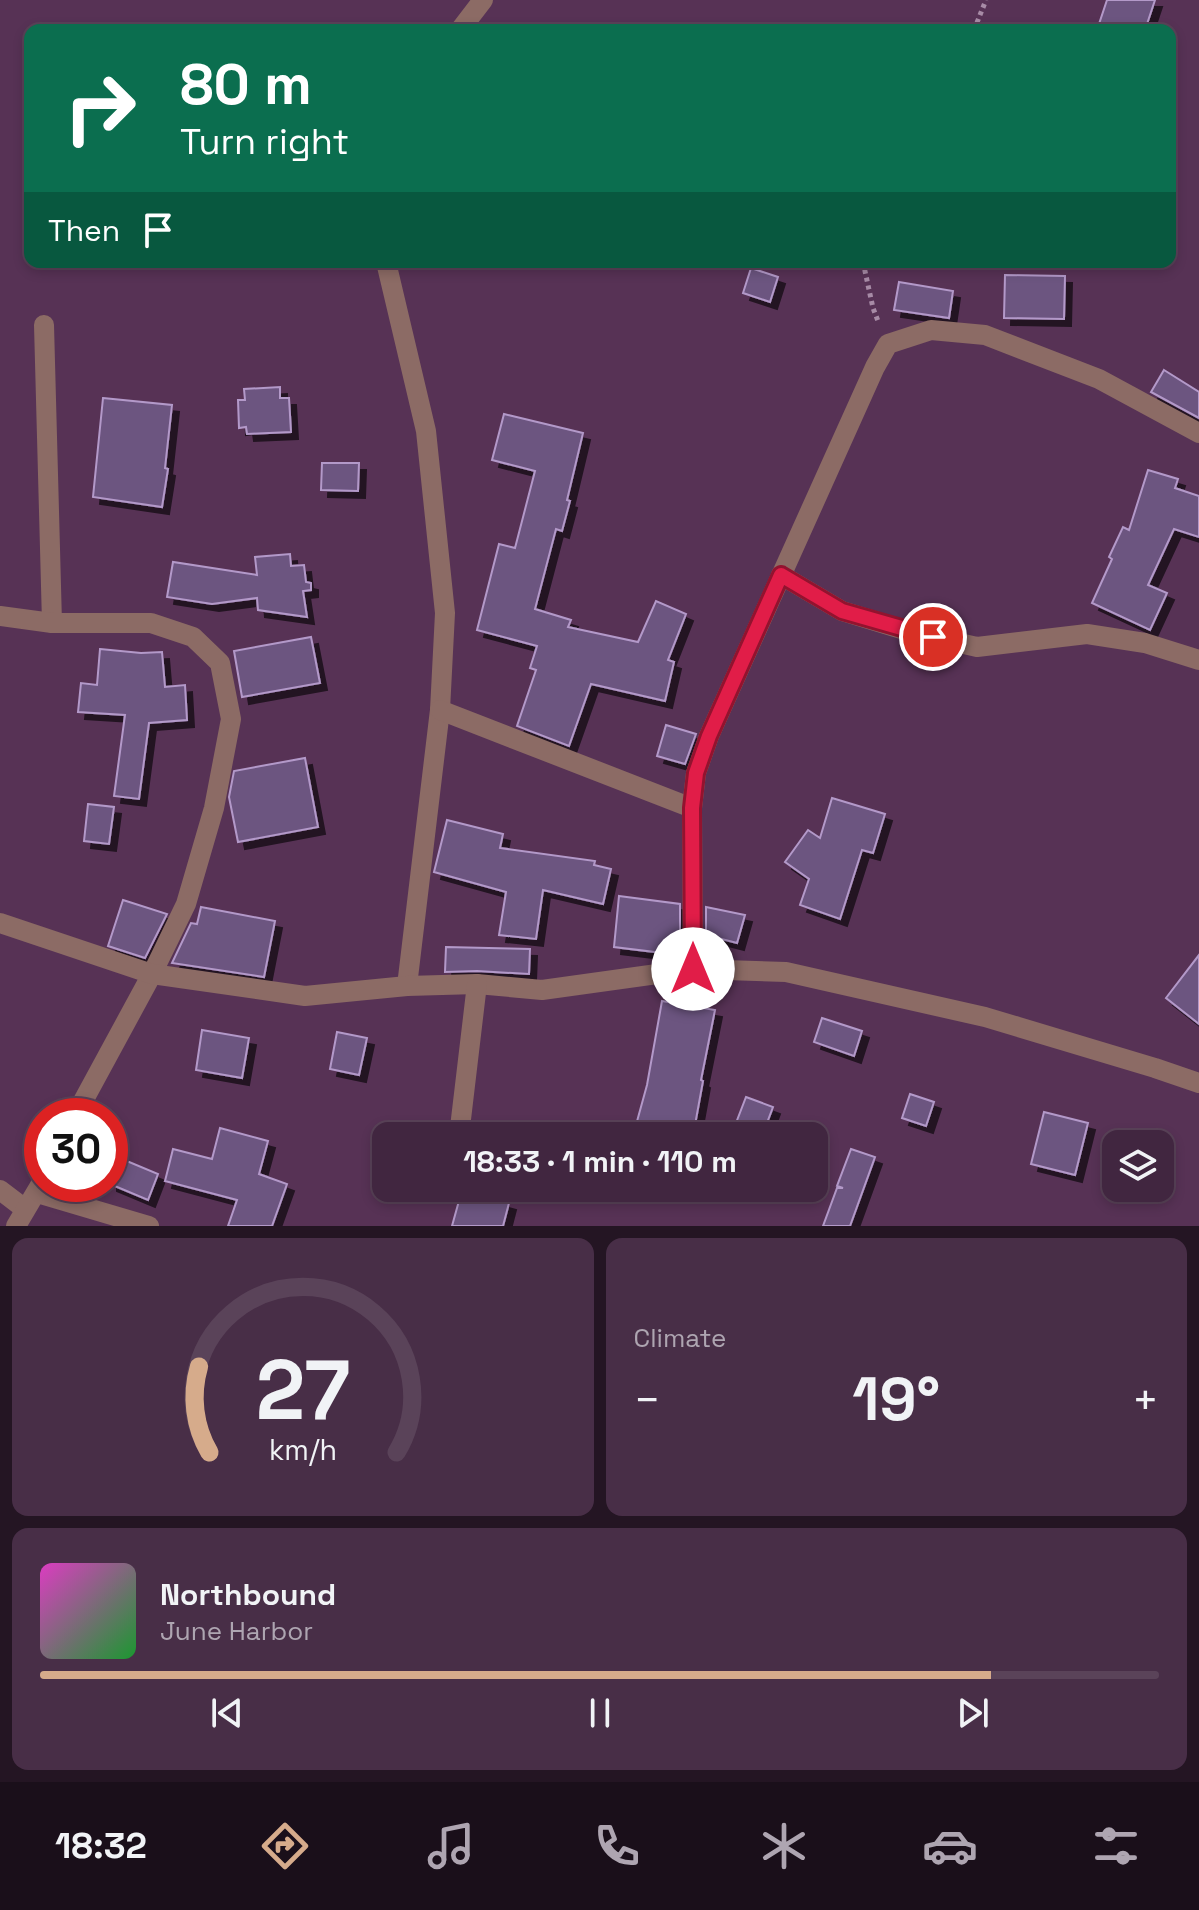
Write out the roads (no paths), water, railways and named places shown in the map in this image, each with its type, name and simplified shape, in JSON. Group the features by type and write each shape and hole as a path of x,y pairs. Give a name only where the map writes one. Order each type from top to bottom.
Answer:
{"street":[{"path":"465,24 483,0"},
{"path":"387,268 426,431 445,613 440,710 407,986"},
{"path":"44,325 52,623"},
{"path":"693,969 692,808 696,773 709,736 781,575 888,344 931,330 985,335 1099,379 1199,433"},
{"path":"781,575 842,611 911,632 977,647 1087,634 1145,643 1199,660"},
{"path":"0,616 52,623 151,623 193,637 220,663 231,719 214,808 186,904 85,1098"},
{"path":"440,710 692,808"},
{"path":"0,923 152,974 305,996 407,986 477,984 542,990 693,969 786,972 985,1017 1199,1083"},
{"path":"461,1122 477,984"},
{"path":"0,1190 24,1200"},
{"path":"30,1202 149,1226"}]}
